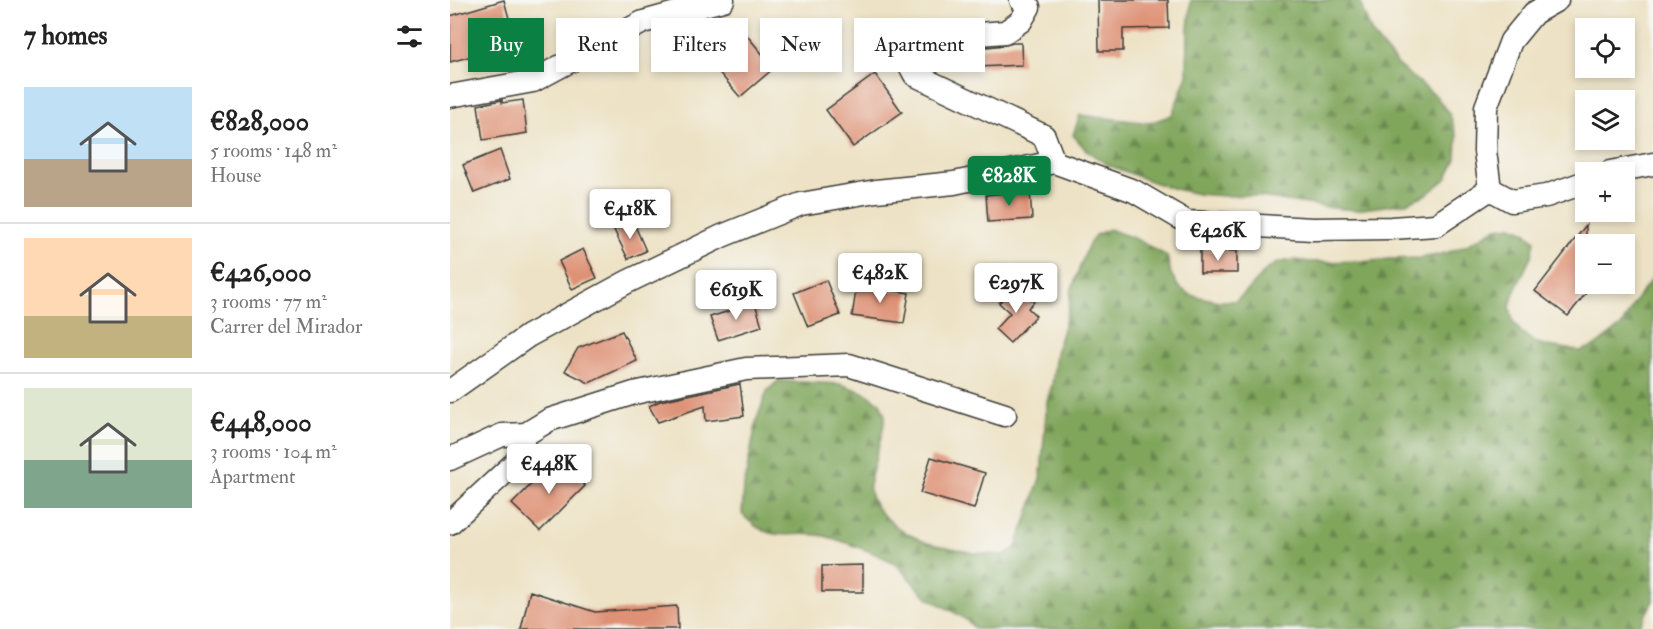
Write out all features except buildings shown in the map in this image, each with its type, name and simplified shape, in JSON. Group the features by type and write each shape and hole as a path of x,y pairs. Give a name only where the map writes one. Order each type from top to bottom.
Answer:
{"street":[{"path":"450,96 533,81 643,22 723,0"},
{"path":"1021,0 1029,7 1021,21 1005,32 979,34 920,45 910,53 909,64 915,75 1044,136 1054,162"},
{"path":"1490,189 1485,151 1486,107 1511,41 1534,13 1557,0"},
{"path":"450,391 528,336 627,282 722,236 801,204 876,191 954,183 1054,162 1134,191 1187,222 1313,229 1391,228 1436,225 1490,189"},
{"path":"1635,167 1653,164"},
{"path":"1490,189 1512,201 1546,196 1575,186"},
{"path":"450,459 502,435 526,434 549,420 634,393 746,369 849,365 1005,415"},
{"path":"450,523 517,460 526,434"}],"green space":[{"path":"1191,0 1359,0 1372,34 1401,68 1436,96 1450,115 1457,137 1456,159 1446,179 1427,194 1406,203 1356,210 1248,195 1198,194 1175,189 1108,165 1087,151 1073,135 1080,115 1150,123 1172,115 1187,75"},
{"path":"1511,226 1524,231 1535,241 1532,255 1513,295 1510,307 1513,322 1534,342 1580,351 1595,346 1622,325 1636,300 1653,277 1653,601 1638,629 975,629 959,615 924,594 897,565 883,558 851,544 824,536 772,534 753,524 742,514 744,485 757,419 767,391 778,381 841,384 867,394 880,403 885,415 869,485 872,500 880,512 900,530 927,543 974,553 1004,555 1015,548 1041,475 1047,401 1071,291 1087,248 1095,235 1109,229 1136,239 1167,256 1171,274 1178,286 1190,295 1218,301 1235,301 1268,268 1280,262 1420,258 1452,251 1497,228"}]}
